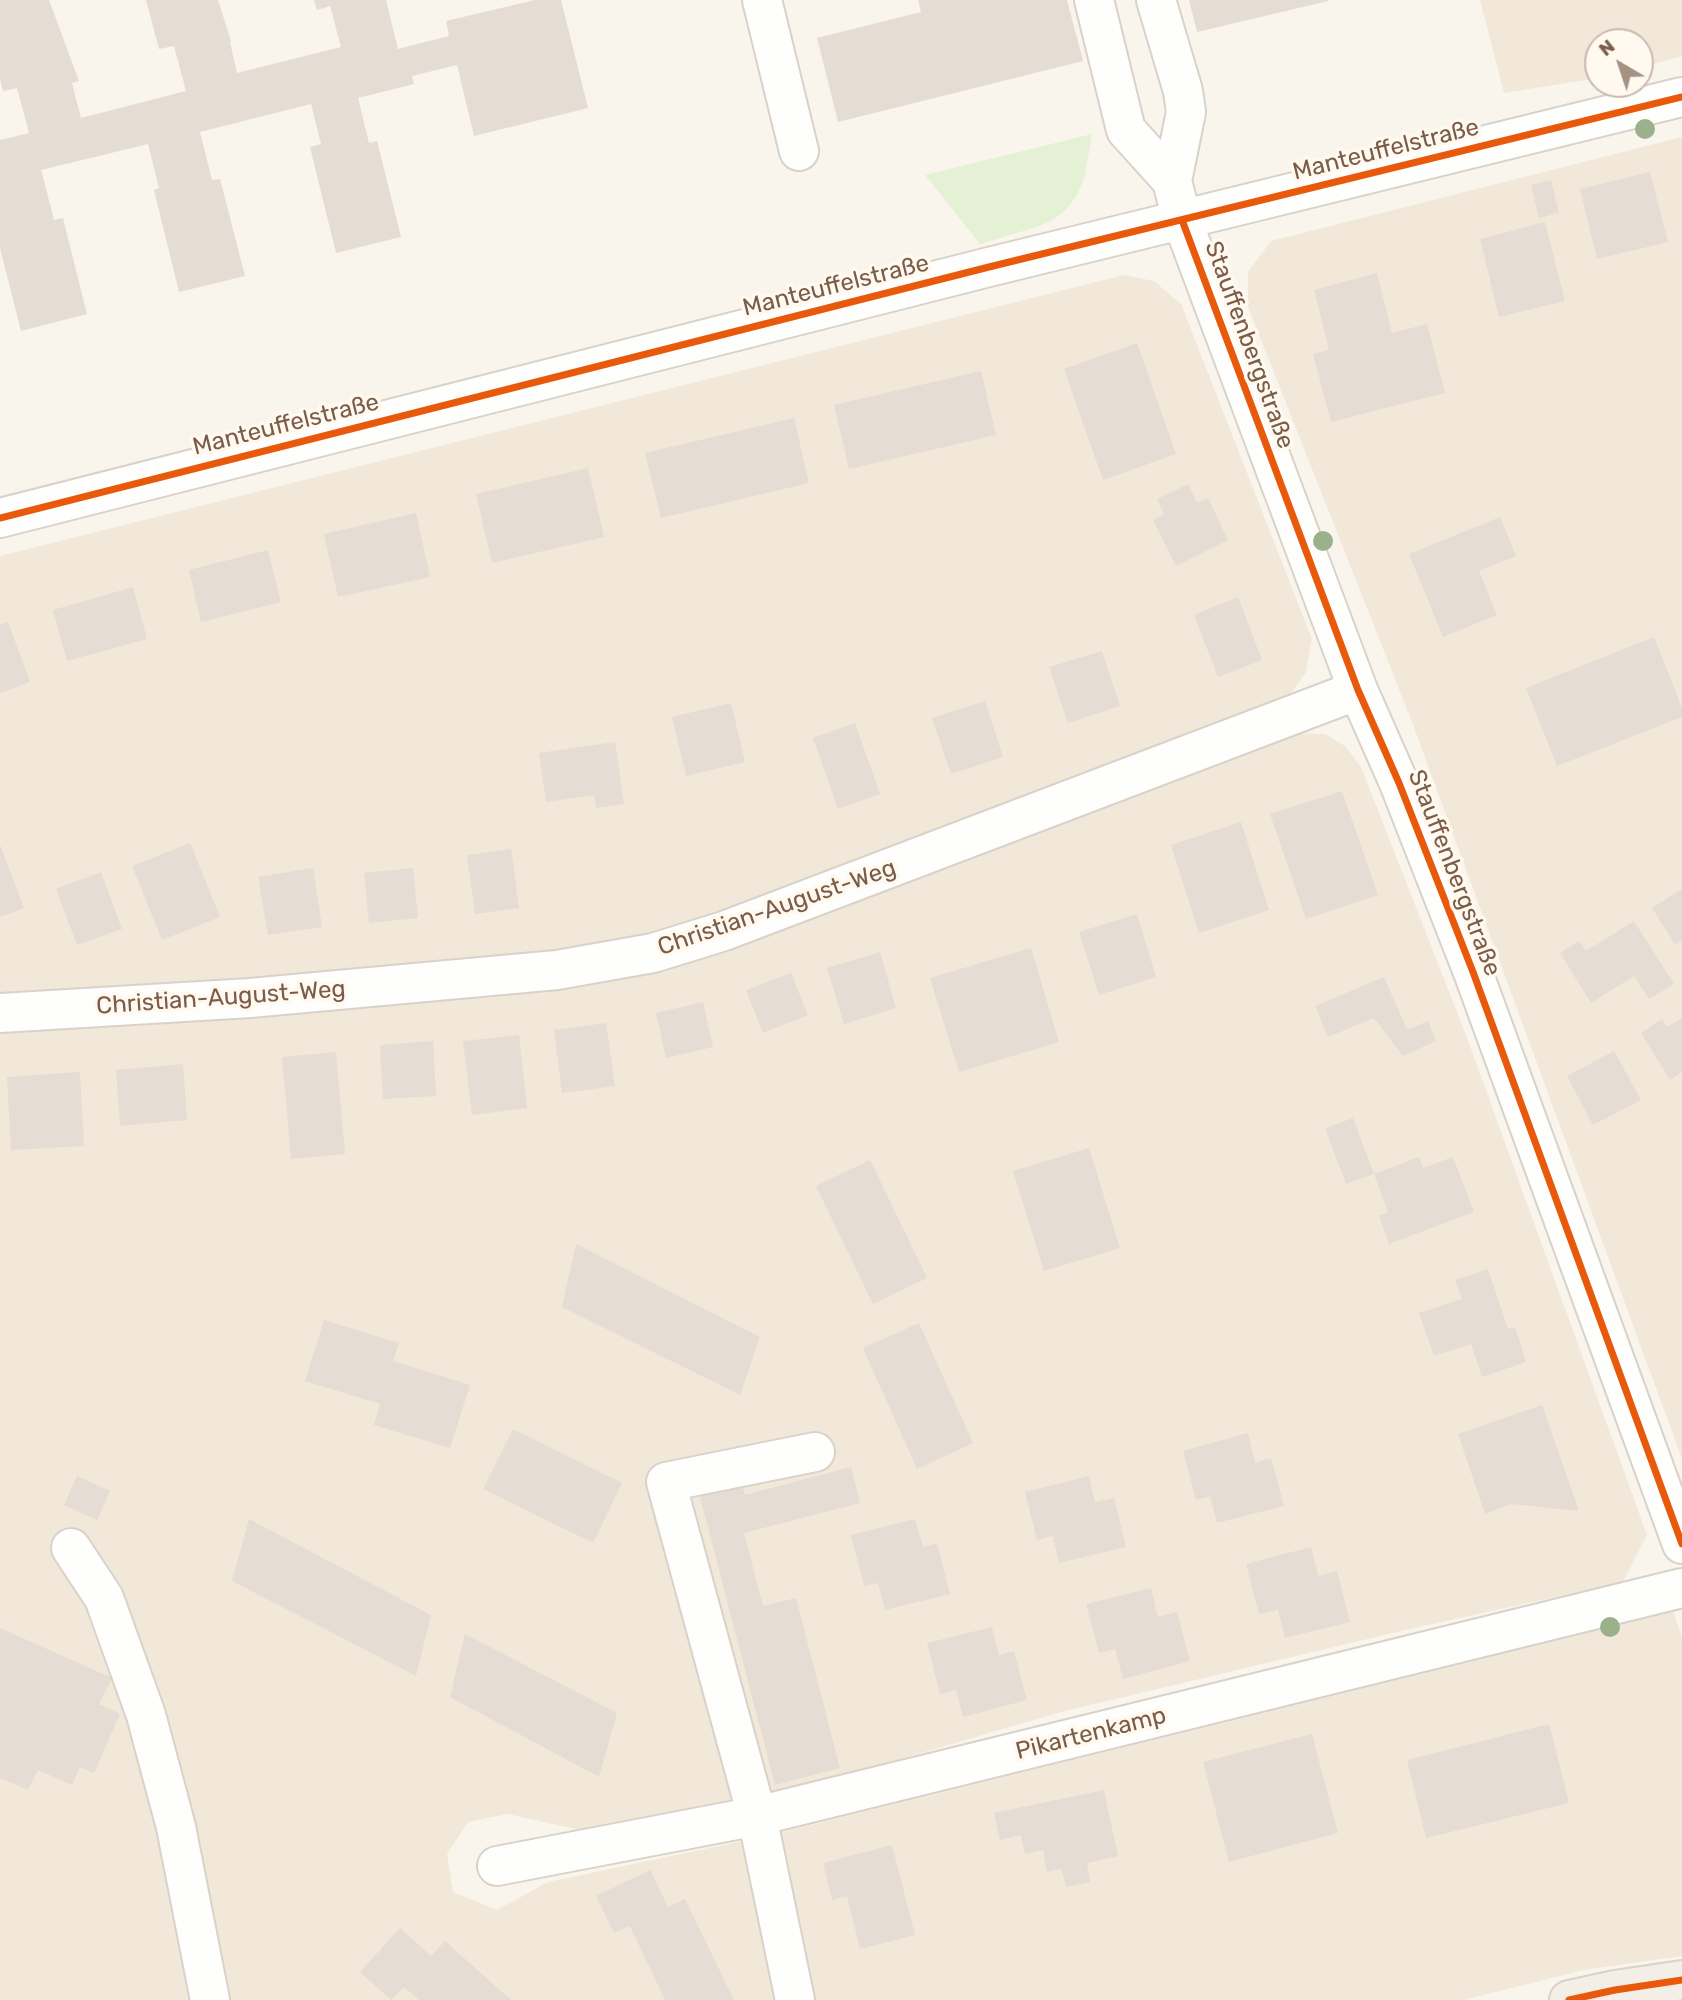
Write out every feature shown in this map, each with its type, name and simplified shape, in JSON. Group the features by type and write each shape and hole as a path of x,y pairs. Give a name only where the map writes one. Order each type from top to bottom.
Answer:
{"main road":[{"path":"1569,2000 1682,1980"}],"street":[{"path":"762,0 799,152"},
{"path":"1094,0 1126,130 1172,181"},
{"path":"1156,0 1183,91 1186,112 1172,181"},
{"name":"Manteuffelstraße","path":"0,518 989,267 1682,97"},
{"name":"Stauffenbergstraße","path":"1172,181 1182,220 1358,690 1399,783 1473,972 1682,1544"},
{"name":"Christian-August-Weg","path":"0,1013 250,998 557,970 653,953 763,917 1358,690"},
{"path":"795,2000 757,1816 666,1482 816,1452"},
{"path":"71,1548 104,1598 146,1715 176,1827 210,2000"},
{"name":"Pikartenkamp","path":"497,1866 757,1816 1682,1588"}],"shaded area":[{"path":"1480,0 1682,0 1682,56 1654,64 1654,28 1584,28 1584,80 1504,93"},
{"path":"1682,137 1682,1459 1412,722 1248,307 1248,272 1271,241"},
{"path":"1124,275 1154,281 1181,304 1312,639 1306,672 1286,700 674,931 551,953 253,981 0,997 0,556"},
{"path":"1293,733 1325,734 1345,746 1361,767 1466,1035 1647,1535 1623,1582 1397,1632 1061,1712 846,1775 603,1835 508,1814 468,1822 447,1854 453,1892 497,1910 548,1882 766,1836 1673,1612 1682,1636 1682,1956 1584,1970 1463,2000 0,2000 0,1031 619,978 707,957"}],"green space":[{"path":"1092,134 1085,176 1067,209 1040,226 980,244 925,175"}],"building":[{"path":"0,0 49,0 79,81 72,83 81,118 186,91 174,46 159,49 146,0 218,0 231,41 237,73 341,47 330,6 317,10 314,0 386,0 398,49 449,36 446,21 535,0 561,0 588,108 474,136 457,65 412,76 414,84 358,98 369,143 377,141 401,237 336,253 310,147 321,144 311,104 200,132 212,180 220,179 245,276 179,292 154,190 159,188 148,144 41,170 54,220 63,218 87,314 21,331 0,248 0,140 29,133 17,88 3,91 0,79"},
{"path":"918,0 1067,0 1083,61 838,122 817,38 921,12"},
{"path":"1189,0 1328,0 1328,1 1197,32"},
{"path":"1650,172 1668,242 1597,259 1580,189"},
{"path":"1551,180 1559,213 1539,218 1531,185"},
{"path":"1545,222 1565,301 1499,317 1480,239"},
{"path":"1377,273 1392,333 1427,324 1445,393 1331,422 1313,354 1329,350 1314,290"},
{"path":"1137,343 1176,454 1103,480 1064,369"},
{"path":"981,371 996,435 849,469 834,405"},
{"path":"794,418 809,483 661,518 645,453"},
{"path":"588,468 604,537 492,563 476,494"},
{"path":"1188,484 1197,503 1208,498 1228,540 1176,566 1153,520 1164,514 1157,499"},
{"path":"416,513 430,577 338,597 324,534"},
{"path":"1500,517 1516,556 1479,571 1497,615 1443,637 1409,554"},
{"path":"268,550 281,602 201,622 189,570"},
{"path":"133,587 147,639 67,661 53,610"},
{"path":"1238,597 1262,660 1218,677 1194,615"},
{"path":"8,622 30,682 0,693 0,625"},
{"path":"1654,637 1682,708 1682,717 1557,766 1526,688"},
{"path":"1102,651 1120,706 1068,723 1049,667"},
{"path":"985,701 1003,757 951,774 932,718"},
{"path":"731,703 745,762 686,776 672,717"},
{"path":"855,723 880,794 838,809 813,738"},
{"path":"615,742 624,804 596,808 594,795 546,802 539,753"},
{"path":"1342,791 1378,895 1306,919 1270,814"},
{"path":"1241,822 1269,910 1199,933 1171,845"},
{"path":"190,843 220,917 162,940 132,866"},
{"path":"0,845 24,908 0,917"},
{"path":"511,849 519,908 475,914 467,855"},
{"path":"313,868 322,927 268,935 258,877"},
{"path":"413,868 418,918 369,923 364,873"},
{"path":"101,872 122,929 77,945 56,889"},
{"path":"1682,889 1682,940 1675,944 1652,908"},
{"path":"1137,914 1156,977 1099,995 1079,932"},
{"path":"1634,921 1674,984 1649,999 1634,976 1591,1003 1560,953 1579,941 1586,951"},
{"path":"1031,948 1059,1042 959,1072 930,978"},
{"path":"880,952 896,1008 844,1024 827,968"},
{"path":"791,973 808,1015 763,1033 746,990"},
{"path":"1384,977 1407,1030 1428,1021 1436,1041 1403,1056 1374,1018 1328,1037 1315,1006"},
{"path":"703,1002 713,1047 666,1058 656,1013"},
{"path":"1682,1018 1682,1072 1670,1080 1641,1033 1662,1019 1667,1027"},
{"path":"606,1023 615,1086 562,1093 554,1030"},
{"path":"519,1035 527,1108 472,1115 463,1041"},
{"path":"433,1041 436,1096 383,1099 380,1045"},
{"path":"1614,1051 1641,1100 1593,1125 1567,1076"},
{"path":"336,1052 345,1154 291,1159 282,1057"},
{"path":"183,1064 187,1120 120,1126 116,1070"},
{"path":"80,1072 84,1146 11,1150 7,1077"},
{"path":"1353,1118 1374,1174 1346,1184 1325,1128"},
{"path":"1089,1148 1120,1248 1044,1271 1013,1171"},
{"path":"1419,1157 1423,1168 1453,1157 1474,1212 1389,1244 1379,1216 1388,1212 1374,1174"},
{"path":"870,1160 927,1278 873,1304 816,1186"},
{"path":"576,1244 760,1337 740,1395 562,1307"},
{"path":"1488,1269 1508,1329 1515,1327 1526,1362 1482,1377 1471,1344 1434,1356 1419,1313 1462,1299 1455,1280"},
{"path":"324,1320 399,1343 393,1361 470,1385 450,1448 374,1425 380,1404 305,1381"},
{"path":"919,1323 973,1443 917,1469 863,1348"},
{"path":"1542,1405 1579,1511 1511,1504 1485,1514 1458,1434"},
{"path":"513,1429 622,1483 593,1543 483,1489"},
{"path":"1248,1433 1255,1463 1271,1458 1284,1506 1217,1523 1210,1496 1196,1500 1183,1451"},
{"path":"851,1467 860,1503 744,1533 763,1606 796,1598 840,1768 775,1785 699,1493 741,1482 745,1495"},
{"path":"77,1476 110,1491 97,1520 64,1505"},
{"path":"1089,1476 1095,1502 1114,1498 1126,1547 1059,1563 1053,1536 1037,1540 1025,1492"},
{"path":"249,1519 431,1615 416,1676 232,1581"},
{"path":"915,1519 923,1547 937,1543 950,1594 885,1610 878,1583 864,1586 851,1535"},
{"path":"1311,1547 1318,1576 1337,1571 1350,1622 1285,1638 1278,1610 1259,1614 1246,1564"},
{"path":"1151,1588 1158,1617 1177,1612 1190,1661 1123,1679 1115,1649 1099,1653 1086,1604"},
{"path":"992,1627 999,1655 1014,1651 1027,1700 963,1717 956,1690 940,1694 927,1643"},
{"path":"0,1628 112,1678 99,1704 120,1714 94,1773 80,1767 72,1785 38,1770 28,1790 0,1778"},
{"path":"465,1634 617,1713 599,1777 450,1697"},
{"path":"1549,1724 1569,1803 1426,1838 1407,1760"},
{"path":"1312,1734 1338,1833 1229,1862 1203,1762"},
{"path":"1104,1790 1118,1856 1087,1863 1090,1882 1066,1887 1062,1869 1047,1872 1043,1850 1025,1854 1021,1835 1000,1840 994,1813"},
{"path":"892,1845 915,1935 860,1949 847,1896 832,1900 823,1863"},
{"path":"650,1870 668,1907 685,1899 734,2000 665,2000 630,1926 614,1933 596,1896"},
{"path":"400,1928 431,1956 445,1941 511,2000 419,2000 404,1987 391,2000 360,1972"}],"cycle path":[{"path":"0,518 989,267 1682,97"},
{"path":"1182,220 1358,690 1399,783 1473,972 1682,1544"},
{"path":"1569,2000 1682,1980"}]}
